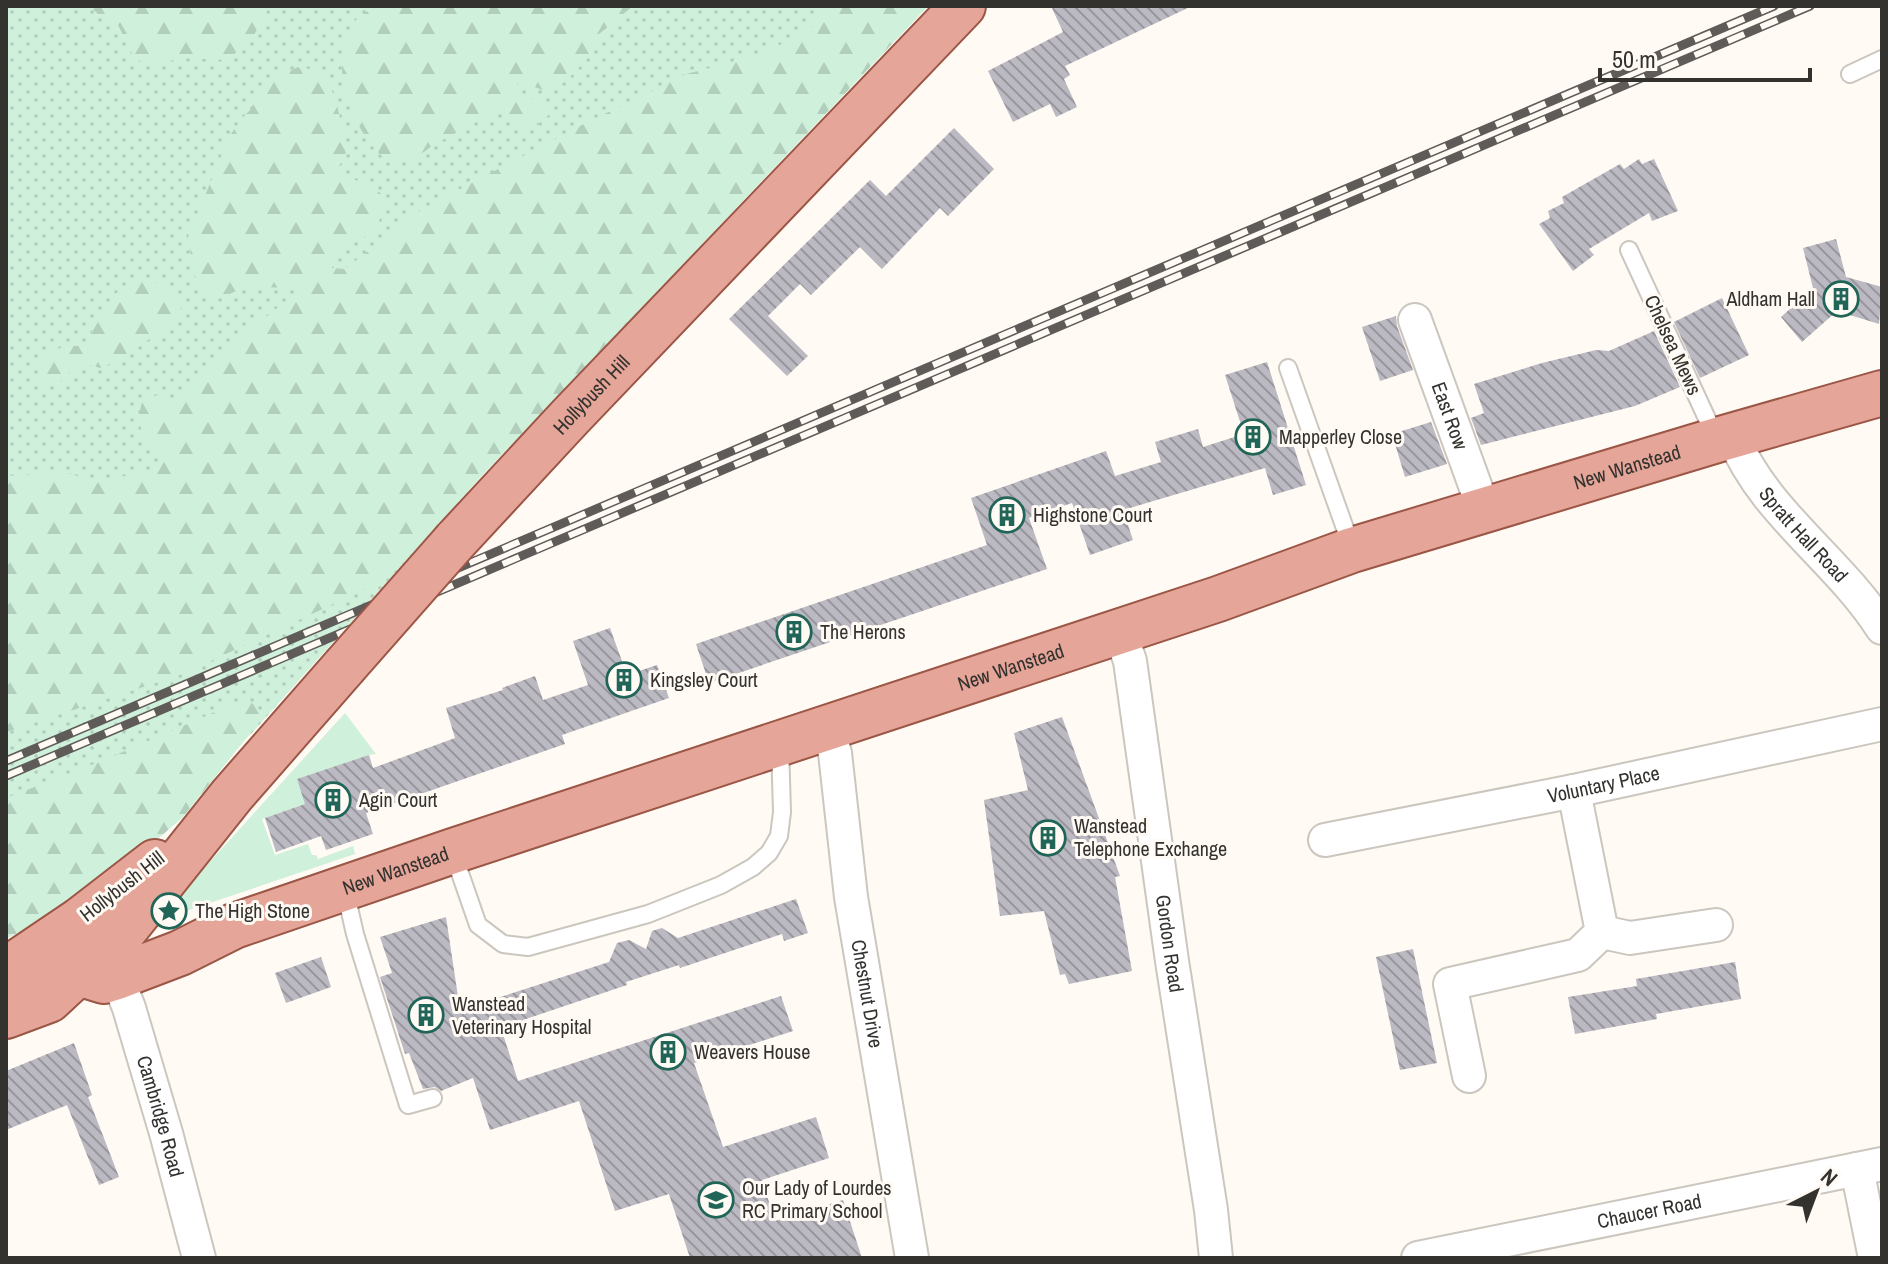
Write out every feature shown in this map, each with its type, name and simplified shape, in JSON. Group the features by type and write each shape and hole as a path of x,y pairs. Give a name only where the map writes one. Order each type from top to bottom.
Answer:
{"main road":[{"name":"Hollybush Hill","path":"6,1016 49,1000 102,966 232,795 455,541 963,6"},
{"name":"New Wanstead","path":"102,966 344,890 453,851 1120,632 1352,550 1882,393"},
{"name":"Hollybush Hill","path":"6,970 140,876 232,795"},
{"path":"6,980 102,966"}],"street":[{"name":"East Row","path":"1415,320 1484,510"},
{"name":"Spratt Hall Road","path":"1725,438 1758,484 1828,559 1882,628"},
{"name":"Gordon Road","path":"1120,632 1130,661 1216,1258"},
{"name":"Voluntary Place","path":"1325,840 1574,791 1882,724"},
{"name":"Chestnut Drive","path":"828,729 835,753 851,897 912,1258"},
{"path":"1574,791 1602,932"},
{"path":"1602,932 1630,938 1716,925"},
{"path":"1469,1076 1450,984 1578,955 1602,932"},
{"name":"Cambridge Road","path":"102,966 129,1008 199,1258"},
{"path":"1869,1166 1875,1258"},
{"name":"Chaucer Road","path":"1418,1258 1550,1245 1869,1166"}],"lane":[{"path":"1850,74 1882,59"},
{"name":"Chelsea Mews","path":"1629,250 1725,438"},
{"path":"1288,368 1352,550"},
{"path":"453,851 478,925 503,944 528,947 648,914 721,885 753,867 769,853 779,836 782,812 780,744"},
{"path":"344,890 408,1105 433,1098"}],"green space":[{"path":"6,6 928,6 484,473 251,734 6,939"},
{"path":"90,6 270,6 248,46 223,60 186,58 148,65 134,58 118,25 100,16"},
{"path":"375,6 633,6 599,34 590,56 565,82 543,90 517,84 519,92 550,107 551,113 537,125 524,127 510,117 495,112 435,144 411,161 389,163 357,122 342,72 351,27"},
{"path":"820,6 928,6 387,579 183,674 6,732 6,476 69,473 96,483 149,470 165,456 140,425 143,400 158,395 175,401 189,389 200,371 300,289 248,286 211,299 194,275 188,237 229,137 266,83 298,67 317,71 324,77 338,110 346,157 337,168 348,177 373,187 385,199 376,227 341,249 334,259 332,268 345,269 422,209 686,74 764,54 816,24"},
{"path":"132,280 152,281 175,289 183,304 175,324 122,359 100,368 83,363 56,386 41,386 38,377 44,358 65,345 86,343 110,301"},
{"path":"247,698 264,716 183,817 80,907 6,939 6,798 102,761"},
{"path":"345,713 376,754 369,755 305,804 262,819 275,855 308,844 312,855 318,859 353,846 355,854 183,912 175,900"}],"building":[{"path":"1051,6 1192,6 1065,66 1070,75 1064,79 1077,107 1056,117 1050,104 1013,122 988,71 1063,32"},
{"path":"954,128 994,169 948,216 940,208 882,269 860,247 811,295 800,284 768,316 808,356 787,376 729,319 870,180 886,196"},
{"path":"1639,159 1642,164 1654,159 1678,211 1652,221 1649,213 1589,249 1594,255 1573,271 1539,224 1550,218 1548,211 1564,203 1562,197 1620,164 1624,169"},
{"name":"Aldham Hall","path":"1836,239 1846,277 1882,287 1879,324 1837,311 1802,342 1781,317 1813,288 1803,248"},
{"path":"1722,298 1749,355 1700,378 1674,322"},
{"path":"1396,316 1413,370 1380,381 1362,327"},
{"path":"1654,331 1680,387 1635,406 1481,445 1471,418 1484,413 1474,384 1542,363 1596,350 1609,351"},
{"path":"1267,362 1306,485 1273,495 1265,468 1123,510 1133,540 1090,555 1072,503 1029,518 1047,569 709,683 696,644 987,545 971,498 1106,451 1115,476 1161,462 1155,442 1198,429 1203,447 1244,434 1225,375"},
{"path":"1431,422 1447,464 1405,477 1392,434"},
{"path":"610,628 627,675 657,665 669,698 562,735 565,744 366,813 373,834 326,850 321,836 276,852 265,818 305,804 297,779 369,755 373,768 455,738 446,708 535,676 543,700 588,685 573,641"},
{"name":"Wanstead Telephone Exchange","path":"1062,717 1120,876 1115,877 1132,971 1069,984 1065,974 1060,975 1044,911 1000,916 984,800 1028,790 1014,733"},
{"path":"796,899 808,933 784,941 782,934 680,968 679,965 523,1020 524,1024 502,1031 518,1081 781,996 793,1031 694,1063 723,1147 816,1117 829,1158 762,1180 775,1221 843,1200 862,1258 690,1258 669,1194 615,1211 579,1101 490,1130 473,1078 441,1091 435,1087 423,1089 409,1053 405,1054 380,977 392,973 380,937 446,917 460,1010 609,962 617,943 629,940 646,949 652,931 662,928 678,938"},
{"path":"1413,949 1437,1063 1400,1070 1376,957"},
{"path":"321,957 331,987 286,1003 275,973"},
{"path":"1735,962 1741,999 1656,1014 1657,1019 1575,1034 1568,997 1637,986 1636,979"},
{"path":"74,1043 92,1095 88,1097 119,1177 99,1185 67,1105 6,1130 6,1071"}],"railway":[{"path":"6,761 1774,6"},
{"path":"6,776 1810,6"}],"place":[{"name":"Aldham Hall","path":"1841,299"},
{"name":"Mapperley Close","path":"1253,437"},
{"name":"Highstone Court","path":"1007,515"},
{"name":"The Herons","path":"794,632"},
{"name":"Kingsley Court","path":"624,680"},
{"name":"Agin Court","path":"333,800"},
{"name":"Wanstead Telephone Exchange","path":"1048,838"},
{"name":"The High Stone","path":"169,911"},
{"name":"Wanstead Veterinary Hospital","path":"426,1015"},
{"name":"Weavers House","path":"668,1052"},
{"name":"Our Lady of Lourdes RC Primary School","path":"716,1200"}]}
